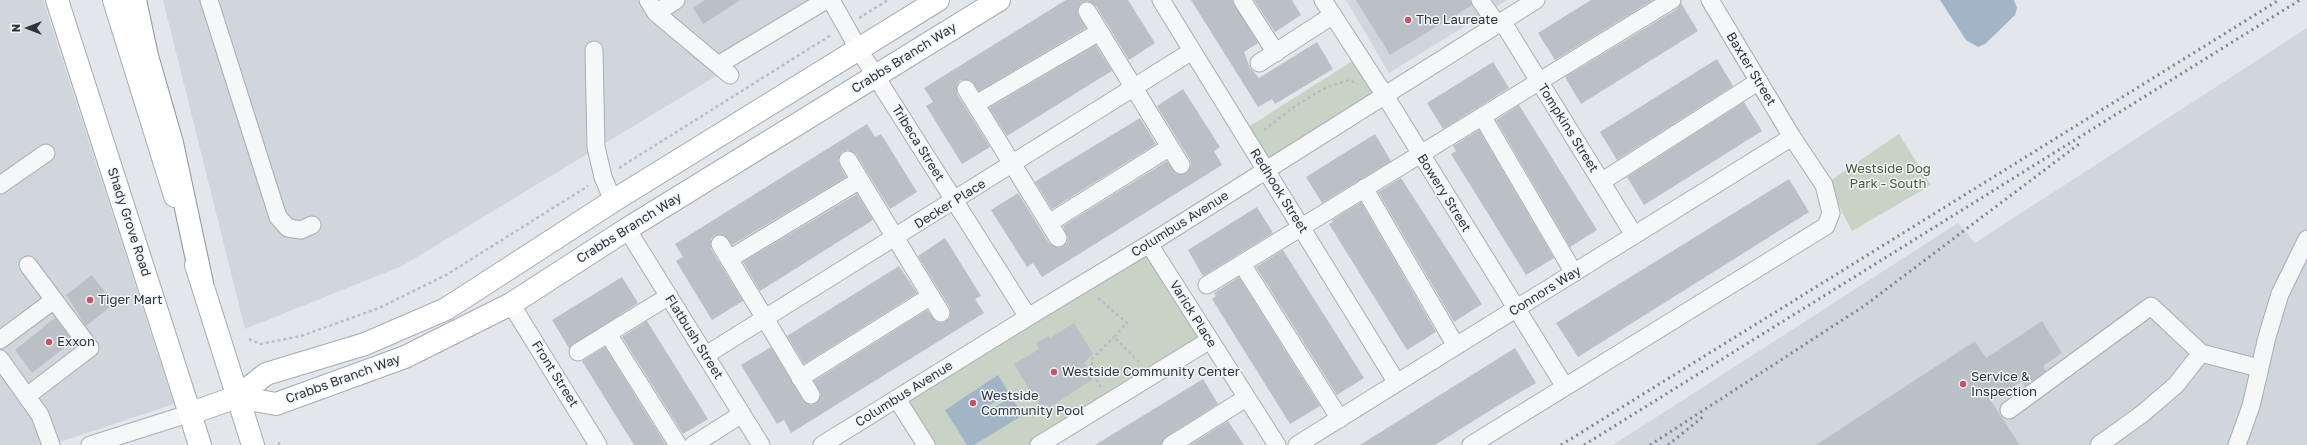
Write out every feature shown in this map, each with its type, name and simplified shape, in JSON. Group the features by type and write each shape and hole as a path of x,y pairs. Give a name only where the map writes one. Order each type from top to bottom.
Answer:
{"main road":[{"name":"Shady Grove Road","path":"57,0 191,413 200,445"},
{"path":"114,0 253,445"},
{"path":"135,0 147,56 172,143 202,283"},
{"name":"Crabbs Branch Way","path":"191,413 238,397 266,374 365,344 446,309 613,201 938,0"},
{"name":"Crabbs Branch Way","path":"238,397 276,404 405,357 511,304 627,229 999,0"}],"street":[{"path":"209,0 278,217 288,228 302,230 312,225"},
{"path":"652,7 676,0"},
{"path":"652,7 724,70 826,0"},
{"name":"Tribeca Street","path":"830,0 859,50 1028,317"},
{"name":"Redhook Street","path":"1161,0 1397,383"},
{"path":"1242,0 1276,53"},
{"name":"Bowery Street","path":"1323,0 1384,94 1515,309 1565,387"},
{"name":"Tompkins Street","path":"1480,0 1499,23 1539,82 1634,235"},
{"name":"Columbus Avenue","path":"822,445 1149,244 1265,169 1536,0"},
{"path":"1207,285 1672,0"},
{"name":"Baxter Street","path":"1471,445 1826,226 1831,213 1824,185 1792,137 1710,0"},
{"path":"1087,11 1181,165"},
{"path":"1259,63 1333,15"},
{"path":"976,104 1099,32"},
{"path":"594,50 596,146 603,177 613,201"},
{"name":"Decker Place","path":"706,355 955,201 1192,51"},
{"path":"1601,182 1759,81"},
{"path":"966,89 1058,238"},
{"path":"1482,116 1574,273"},
{"name":"Connors Way","path":"1297,445 1792,137"},
{"path":"1048,223 1170,147"},
{"path":"0,185 46,153"},
{"path":"848,160 941,313"},
{"path":"729,258 860,180"},
{"path":"1364,188 1456,346"},
{"name":"Flatbush Street","path":"627,229 761,445"},
{"path":"2237,445 2251,406 2280,294 2307,239"},
{"path":"720,244 811,395"},
{"name":"Varick Place","path":"1149,244 1277,445"},
{"path":"1242,264 1340,418"},
{"path":"26,396 90,348 28,265"},
{"path":"578,352 669,296"},
{"path":"800,378 931,296"},
{"path":"0,340 54,300"},
{"name":"Front Street","path":"511,304 598,445"},
{"path":"2010,410 2151,306 2201,353 2260,368"},
{"path":"608,334 678,445"},
{"path":"1039,445 1210,340"},
{"path":"2099,445 2142,414 2176,385 2201,353"},
{"path":"0,359 6,382 26,396 40,415 51,445"},
{"path":"1171,445 1246,398"},
{"path":"897,399 926,445"},
{"name":"Crabbs Branch Way","path":"90,445 191,413"},
{"path":"693,445 742,414"}],"path":[{"path":"249,338 260,344 301,336 379,308 446,275 603,177 699,120 888,0"},
{"path":"1264,130 1295,106 1325,88 1349,80 1355,84 1361,82"},
{"path":"1098,298 1127,323 1091,360 1096,377 1101,387"},
{"path":"1114,337 1140,363"}],"shaded area":[{"path":"0,0 43,0 174,404 51,445 0,445"},
{"path":"163,0 842,0 402,266 245,329"},
{"path":"1346,0 1507,0 1389,73"},
{"path":"2307,28 2307,445 1613,445 1958,223 1975,243"}],"green space":[{"path":"1360,56 1384,94 1265,169 1242,131"},
{"name":"Westside Dog Park - South","path":"1899,134 1931,185 1852,231 1827,183"},
{"path":"1148,248 1210,340 1036,445 928,445 900,399"}],"water":[{"path":"1940,0 2014,0 2017,8 2015,15 1985,44 1978,47 1966,40"},
{"name":"Westside Community Pool","path":"998,375 1009,393 980,411 982,415 1011,397 1023,415 974,445 967,445 945,410"}],"building":[{"path":"705,0 741,0 703,24 693,8"},
{"path":"1066,0 1128,0 1155,43 1129,60 1096,6 1087,1 1081,3 1077,12 1086,28 979,91 970,80 961,80 957,84 957,94 990,147 962,164 926,106 933,102 924,88"},
{"path":"1191,0 1232,0 1258,43 1244,52 1250,68 1259,78 1317,42 1333,69 1275,104 1272,99 1258,107"},
{"path":"1254,0 1292,0 1301,15 1275,32"},
{"name":"The Laureate","path":"1356,0 1470,0 1472,5 1390,55"},
{"path":"1591,0 1653,0 1555,60 1538,33"},
{"path":"1681,3 1698,31 1581,104 1565,77 1677,9"},
{"path":"1096,45 1112,71 1007,136 989,108"},
{"path":"1717,59 1733,86 1617,160 1600,132"},
{"path":"1493,62 1509,88 1443,129 1427,103"},
{"path":"1183,89 1220,147 1214,151 1222,165 1042,277 1033,263 1027,267 991,210 1018,193 1049,243 1059,248 1067,243 1068,238 1063,226 1167,161 1176,174 1187,173 1191,165 1190,160 1157,106"},
{"path":"1744,102 1762,131 1644,205 1627,177"},
{"path":"1519,105 1597,230 1570,247 1496,120"},
{"path":"1140,118 1156,144 1052,209 1035,182"},
{"path":"867,124 875,137 881,134 917,192 890,209 856,154 848,150 842,152 838,161 846,177 732,245 724,235 715,235 711,239 711,249 743,301 712,320 676,261 683,257 675,244"},
{"path":"1479,130 1554,258 1526,275 1451,154 1456,151 1453,146"},
{"path":"1375,134 1391,161 1322,203 1306,177"},
{"path":"1401,178 1482,304 1454,322 1378,192"},
{"path":"1789,179 1809,212 1578,357 1556,323"},
{"path":"857,194 873,220 760,291 743,262"},
{"path":"1361,202 1436,332 1407,350 1329,224 1333,222 1332,220"},
{"path":"1257,207 1273,233 1203,276 1188,250"},
{"path":"945,238 981,296 975,299 984,313 791,433 784,420 777,424 741,365 771,347 803,400 811,405 816,403 821,394 814,381 927,310 937,322 942,323 950,318 950,308 918,256"},
{"path":"1283,250 1364,378 1337,395 1256,267"},
{"path":"899,266 917,293 804,364 787,336"},
{"name":"Tiger Mart","path":"92,275 114,304 86,326 66,295"},
{"path":"622,277 638,303 569,348 552,320"},
{"path":"1239,277 1320,406 1290,424 1212,299 1216,296 1214,293"},
{"name":"Exxon","path":"55,318 73,341 32,373 15,350"},
{"path":"647,321 708,419 683,434 622,337"},
{"name":"Service & Inspection","path":"2042,321 2062,353 2043,366 2046,371 2025,386 2022,381 1991,401 2020,445 1816,445 1975,341 1986,358"},
{"name":"Westside Community Center","path":"1074,323 1093,354 1084,363 1093,379 1043,412 1014,364 1039,349 1036,343 1049,336 1050,338"},
{"path":"605,347 666,445 634,445 582,361"},
{"path":"1515,348 1536,383 1435,445 1360,445"},
{"path":"1203,379 1218,404 1166,437 1161,445 1095,445"},
{"path":"1228,421 1244,445 1190,445"}],"railway":[{"path":"1561,445 2279,0"},
{"path":"1584,445 2300,0"},
{"path":"1650,445 1864,306 2079,144"},
{"path":"1668,445 1704,416"}],"place":[{"name":"The Laureate","path":"1408,20"},
{"name":"Tiger Mart","path":"90,300"},
{"name":"Exxon","path":"49,342"},
{"name":"Westside Community Center","path":"1054,372"},
{"name":"Service & Inspection","path":"1963,384"},
{"name":"Westside Community Pool","path":"973,403"}]}
